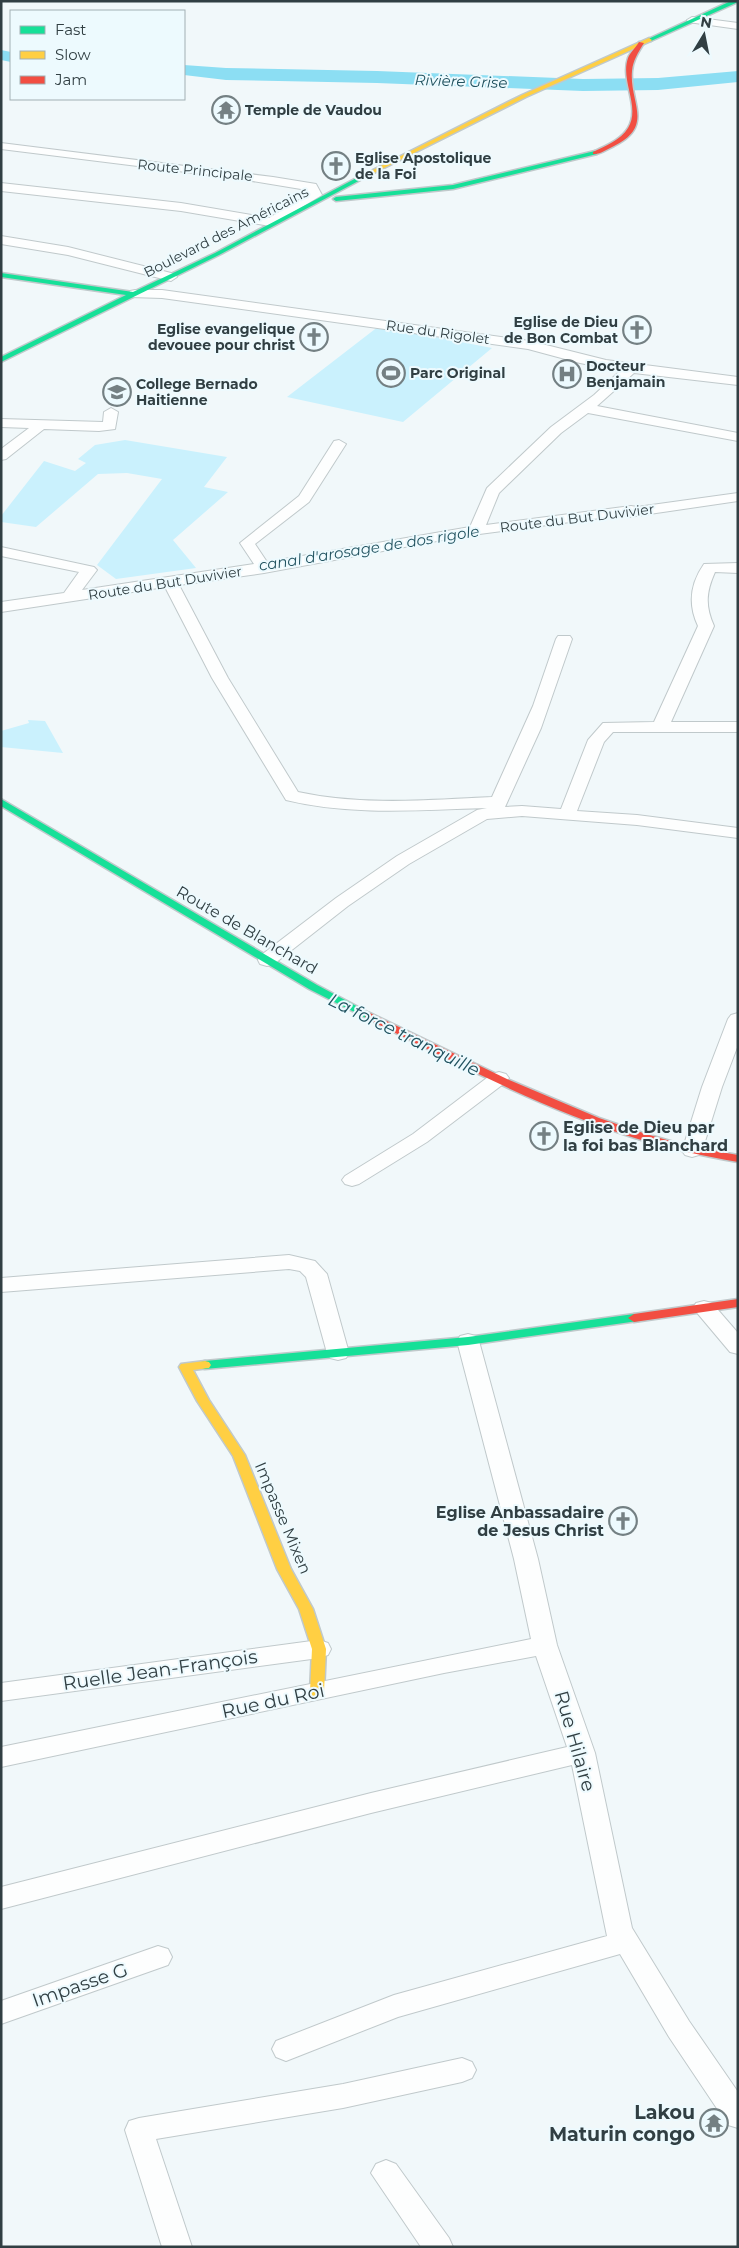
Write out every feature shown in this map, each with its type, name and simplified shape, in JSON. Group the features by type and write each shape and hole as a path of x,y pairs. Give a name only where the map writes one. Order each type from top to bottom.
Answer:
{"main road":[{"name":"Boulevard des Américains","path":"1,360 36,341 260,232 428,143 524,96 692,20 735,3"},
{"path":"317,202 449,187 582,156 612,145 624,138 636,120 636,111 627,67 630,54 640,43"},
{"path":"1,275 135,294"},
{"name":"Route de Blanchard","path":"1,802 313,988 580,1115 619,1130 692,1151 738,1159"},
{"path":"338,1353 468,1341 738,1303"},
{"name":"Impasse Mixen","path":"317,1692 319,1649 306,1609 284,1569 239,1456 203,1401 185,1368 338,1353"}],"street":[{"path":"692,20 738,26"},
{"name":"Route Principale","path":"1,146 57,149 312,187 316,195 270,222 260,229 260,232"},
{"path":"1,188 181,207 270,222"},
{"path":"1,240 68,250 170,277"},
{"name":"Rue du Rigolet","path":"135,294 162,294 530,345 562,356 631,368 738,381"},
{"path":"476,531 492,491 556,430 585,408 631,368"},
{"path":"585,408 738,437"},
{"path":"1,423 110,426 111,412"},
{"path":"1,456 30,435 40,425"},
{"path":"264,568 247,542 304,499 339,444"},
{"name":"Route du But Duvivier","path":"1,607 264,568 476,531 631,510 629,513 738,497"},
{"path":"1,551 89,570 68,598"},
{"path":"660,727 706,626 699,612 698,593 709,567 738,568"},
{"path":"170,582 220,678 292,796 319,803 496,808 637,820 738,833"},
{"path":"267,960 342,902 403,860 496,808 514,771 556,668 564,639"},
{"path":"568,815 596,740 608,728 738,727"},
{"path":"692,1151 712,1087 738,1019"},
{"path":"352,1180 420,1138 499,1078"},
{"path":"1,1285 289,1262 307,1266 316,1274 338,1353"},
{"path":"704,1308 738,1347"},
{"name":"Rue Hilaire","path":"468,1341 526,1558 545,1645 582,1753 619,1932 627,1941 679,2029 738,2116"},
{"name":"Rue du Roi","path":"1,1756 317,1692 444,1664 545,1645"},
{"name":"Ruelle Jean-François","path":"1,1692 319,1649"},
{"path":"1,1898 371,1803 582,1753"},
{"path":"286,2049 394,2007 627,1941"},
{"name":"Impasse G","path":"1,2013 158,1957"},
{"path":"177,2247 139,2130 343,2096 462,2070"},
{"path":"386,2173 438,2247"}],"shaded area":[{"name":"Parc Original","path":"379,326 492,348 403,422 287,397"},
{"path":"125,440 227,457 204,487 228,492 173,540 196,568 116,579 97,565 162,479 127,473 98,474 36,527 1,522 1,516 44,461 75,471 86,463 78,459 95,445"},
{"path":"28,720 45,721 63,753 1,747 1,731 29,723"}],"waterway":[{"name":"Rivière Grise","path":"1,55 10,57"},
{"name":"Rivière Grise","path":"185,70 226,74 377,77 583,85 658,84 738,76"}],"traffic: fast":[{"path":"649,40 736,1"},
{"path":"336,199 453,187 595,153"},
{"path":"1,360 36,341 217,254 364,176"},
{"path":"1,275 135,294"},
{"path":"1,802 313,987 370,1016"},
{"path":"205,1365 468,1341 634,1318"}],"traffic: slow":[{"path":"364,176 524,96 649,40"},
{"path":"205,1365 185,1367 203,1401 239,1455 284,1569 306,1609 319,1649 317,1692"}],"traffic: jam":[{"path":"595,153 619,141 631,129 635,116 629,74 631,59 641,43"},
{"path":"370,1016 504,1082 595,1121 642,1137 690,1150 738,1159"},
{"path":"634,1318 738,1303"}],"place":[{"name":"Temple de Vaudou","path":"226,110"},
{"name":"Eglise Apostolique de la Foi","path":"336,166"},
{"name":"Eglise de Dieu de Bon Combat","path":"637,330"},
{"name":"Eglise evangelique devouee pour christ","path":"314,337"},
{"name":"Parc Original","path":"391,373"},
{"name":"Docteur Benjamain","path":"567,374"},
{"name":"College Bernado Haitienne","path":"117,392"},
{"name":"Eglise de Dieu par la foi bas Blanchard","path":"544,1136"},
{"name":"Eglise Anbassadaire de Jesus Christ","path":"623,1521"},
{"name":"Lakou Maturin congo","path":"714,2123"}],"water label":[{"name":"canal d'arosage de dos rigole","path":"369,548"},
{"name":"La force tranquille","path":"404,1035"}]}
